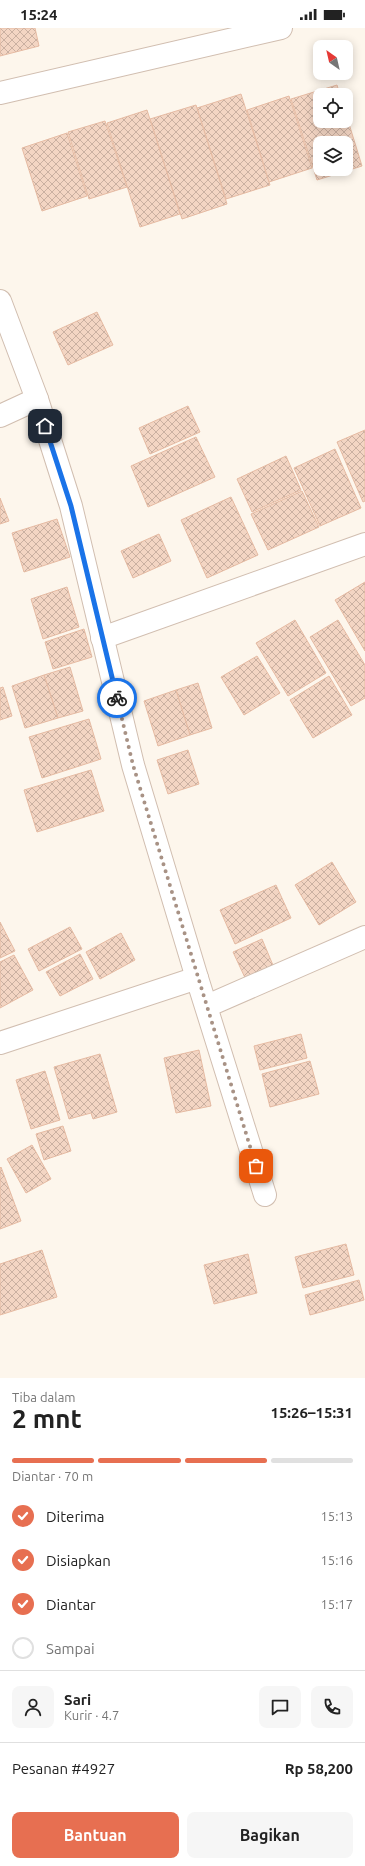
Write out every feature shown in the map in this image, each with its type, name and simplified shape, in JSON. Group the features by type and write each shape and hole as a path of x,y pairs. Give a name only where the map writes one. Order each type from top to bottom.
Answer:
{"street":[{"path":"0,92 281,28"},
{"path":"0,301 37,399 71,506 133,765 197,978 265,1195"},
{"path":"0,416 37,399"},
{"path":"102,638 365,544"},
{"path":"207,1006 365,937"},
{"path":"0,1043 197,978"}],"building":[{"path":"0,28 35,28 39,46 0,56"},
{"path":"337,85 338,88 327,88"},
{"path":"313,92 313,128 350,128 353,136 313,136 313,168 291,99"},
{"path":"241,94 270,185 226,199 197,108"},
{"path":"289,96 312,168 269,182 247,110"},
{"path":"196,105 227,204 182,219 150,119"},
{"path":"147,110 180,214 140,227 107,123"},
{"path":"105,121 127,187 89,199 68,132"},
{"path":"67,133 87,196 42,211 22,148"},
{"path":"353,137 362,166 353,169"},
{"path":"316,176 330,176 317,180"},
{"path":"97,312 113,345 68,365 53,332"},
{"path":"188,406 200,432 150,454 139,428"},
{"path":"365,430 365,501 363,502 337,442"},
{"path":"196,437 215,477 148,507 131,466"},
{"path":"335,449 361,508 320,526 294,468"},
{"path":"286,456 301,490 252,512 237,479"},
{"path":"302,491 319,527 268,550 251,514"},
{"path":"231,497 258,555 207,578 181,520"},
{"path":"0,498 9,521 0,524"},
{"path":"57,519 70,557 24,572 12,533"},
{"path":"159,534 171,561 133,578 121,551"},
{"path":"365,582 365,651 335,600"},
{"path":"67,587 79,627 43,639 31,599"},
{"path":"295,620 326,673 288,696 256,643"},
{"path":"338,620 365,665 365,698 351,706 310,637"},
{"path":"84,629 92,657 53,669 45,642"},
{"path":"257,656 280,693 244,715 221,677"},
{"path":"70,667 83,711 58,718 44,675"},
{"path":"44,675 58,718 25,728 12,686"},
{"path":"329,676 352,715 313,738 290,700"},
{"path":"198,683 212,728 190,735 176,690"},
{"path":"3,687 12,716 0,720 0,688"},
{"path":"176,690 190,735 158,746 144,701"},
{"path":"89,719 101,759 42,778 29,737"},
{"path":"188,750 199,784 168,794 157,760"},
{"path":"91,770 104,811 37,832 24,790"},
{"path":"332,862 356,902 319,925 295,885"},
{"path":"276,885 291,918 235,944 220,910"},
{"path":"0,922 15,951 0,958"},
{"path":"70,927 82,949 39,971 28,949"},
{"path":"121,933 135,960 100,979 86,952"},
{"path":"262,939 275,970 247,982 233,952"},
{"path":"80,954 93,979 60,996 46,972"},
{"path":"14,955 33,990 0,1008 0,962"},
{"path":"301,1034 307,1058 260,1070 254,1046"},
{"path":"199,1050 211,1106 176,1113 164,1058"},
{"path":"100,1054 117,1112 93,1119 91,1113 69,1119 54,1067"},
{"path":"310,1061 319,1094 270,1107 262,1074"},
{"path":"45,1071 60,1120 31,1129 16,1080"},
{"path":"63,1126 71,1151 44,1160 36,1134"},
{"path":"32,1145 51,1179 26,1193 7,1159"},
{"path":"1,1167 21,1221 0,1229 0,1168"},
{"path":"346,1244 354,1275 303,1288 295,1257"},
{"path":"42,1250 57,1297 0,1315 0,1264"},
{"path":"248,1254 257,1293 214,1304 204,1265"},
{"path":"359,1280 364,1300 310,1315 305,1295"}],"way so far":[{"path":"117,698 133,765 197,978 256,1166"}],"route":[{"path":"45,426 71,506 117,698"}]}
